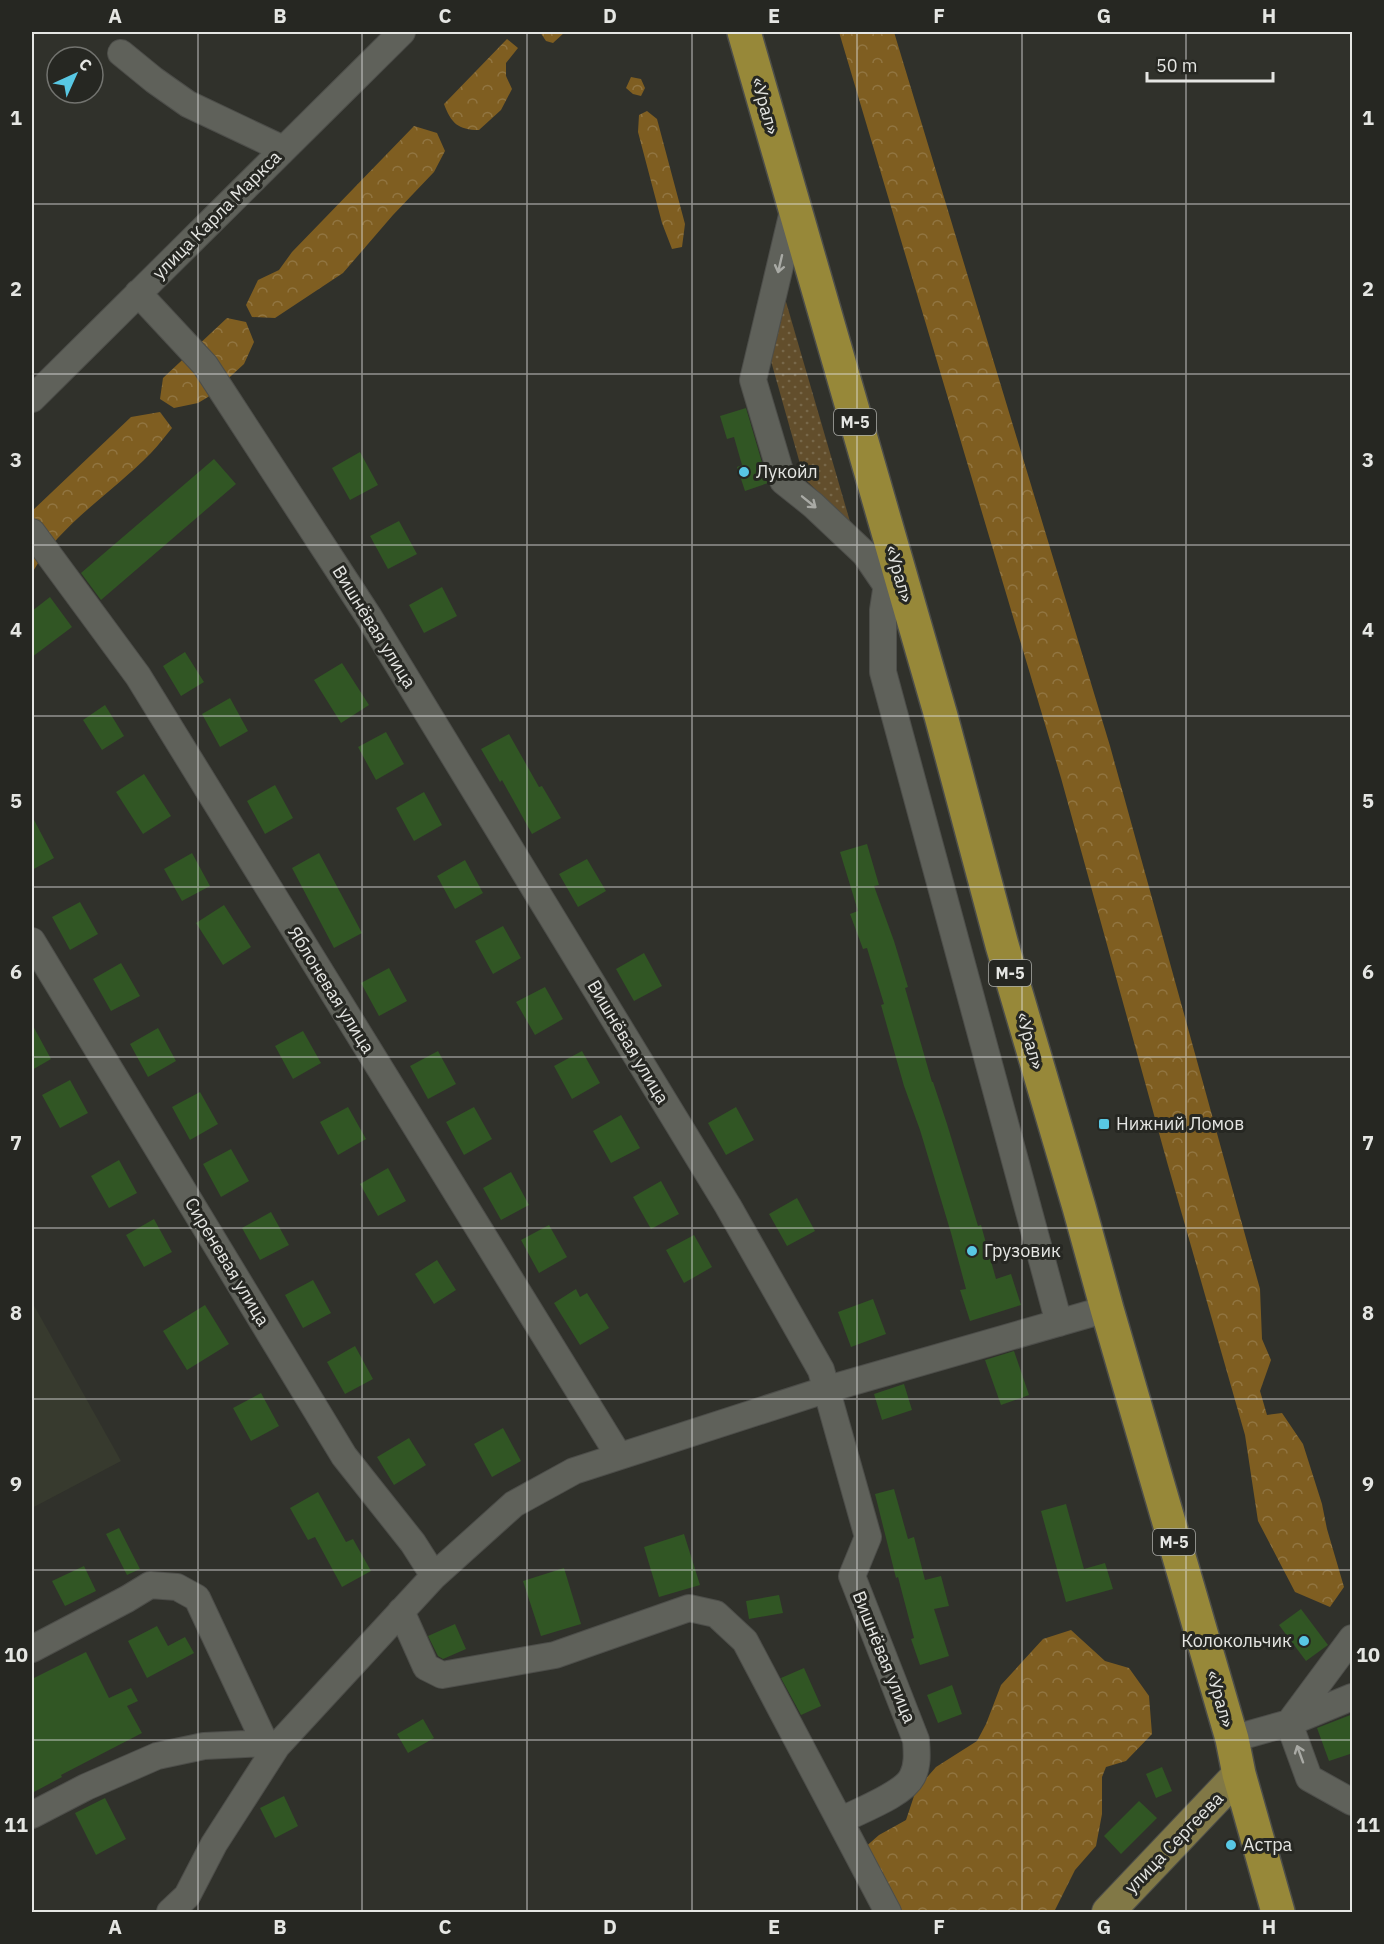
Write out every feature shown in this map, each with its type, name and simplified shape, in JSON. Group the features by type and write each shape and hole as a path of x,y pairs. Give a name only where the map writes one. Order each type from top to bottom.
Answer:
{"highway":[{"name":"«Урал»","path":"744,32 941,716 1002,945 1232,1739 1239,1774 1278,1912"}],"main road":[{"name":"улица Сергеева","path":"1108,1912 1239,1774"}],"street":[{"name":"улица Карла Маркса","path":"32,399 402,32"},
{"path":"121,53 188,104 284,149"},
{"path":"794,207 753,380 783,481 813,505 865,554 887,584 917,636"},
{"name":"Вишнёвая улица","path":"138,293 205,365 369,617 728,1206 821,1370 868,1537 852,1576 916,1740 918,1760 912,1779 898,1791 840,1821"},
{"name":"Яблоневая улица","path":"32,532 138,675 619,1456"},
{"path":"887,584 883,610 883,672 1059,1323"},
{"name":"Сиреневая улица","path":"32,941 344,1456 413,1542 434,1576"},
{"path":"170,1912 187,1896 271,1744 434,1576 514,1504 574,1471 619,1456 828,1389 1107,1309"},
{"path":"32,1649 150,1585 177,1587 197,1598 271,1744"},
{"path":"400,1611 426,1667 442,1675 555,1654 689,1608 716,1614 745,1641 888,1912"},
{"path":"1289,1723 1353,1638"},
{"path":"1232,1739 1289,1723 1353,1696"},
{"path":"1289,1723 1309,1778 1353,1802"},
{"path":"32,1815 86,1787 157,1756 204,1746 271,1744"}],"shaded area":[{"path":"784,295 851,525 804,478 769,354"},
{"path":"32,1302 121,1461 32,1508"}],"green space":[{"path":"540,32 565,32 553,43 546,41"},
{"path":"839,32 894,32 1110,746 1260,1289 1262,1339 1271,1360 1260,1391 1267,1415 1282,1413 1303,1444 1322,1504 1344,1587 1330,1607 1295,1592 1258,1521 1245,1435 1061,778"},
{"path":"507,39 518,48 506,63 506,76 512,89 501,110 479,130 461,127 449,116 444,104"},
{"path":"631,77 641,79 645,88 641,96 633,94 626,88"},
{"path":"647,111 657,119 685,224 682,247 672,249 662,223 638,132 639,115"},
{"path":"414,126 437,133 445,151 434,172 343,273 275,318 252,317 246,305 258,280 279,270 292,252"},
{"path":"227,318 246,322 254,342 244,364 208,397 198,403 174,408 160,399 163,378"},
{"path":"160,412 172,428 136,468 57,539 32,573 32,511 131,417"},
{"path":"1071,1630 1105,1661 1129,1668 1149,1696 1152,1734 1126,1761 1106,1767 1102,1777 1102,1814 1096,1846 1075,1870 1054,1912 895,1912 863,1849 879,1835 906,1820 916,1790 936,1767 977,1741 1001,1685 1043,1639"}],"building":[{"path":"746,408 768,483 745,491 737,467 742,465 734,437 727,439 720,416"},
{"path":"360,452 378,485 350,500 332,468"},
{"path":"214,459 236,484 101,600 81,573"},
{"path":"399,521 417,554 388,569 370,536"},
{"path":"442,587 457,616 424,633 409,605"},
{"path":"50,597 72,627 32,657 32,611"},
{"path":"185,652 204,682 181,696 163,666"},
{"path":"342,663 369,705 341,723 314,680"},
{"path":"230,698 248,731 220,747 202,714"},
{"path":"105,705 124,736 102,750 83,720"},
{"path":"386,732 404,764 376,780 358,747"},
{"path":"509,734 539,787 542,786 561,818 532,834 502,780 500,782 481,749"},
{"path":"144,774 171,816 143,834 116,792"},
{"path":"275,785 293,818 265,834 247,801"},
{"path":"424,792 442,825 414,841 396,808"},
{"path":"32,816 54,858 32,870"},
{"path":"867,844 879,885 874,886 894,941 932,1082 978,1226 981,1225 996,1279 1011,1274 1021,1305 970,1321 960,1290 966,1289 951,1233 920,1130 904,1086 881,1005 884,1004 867,948 863,949 850,914 858,911 840,852"},
{"path":"192,853 210,886 182,901 164,869"},
{"path":"319,853 362,933 334,948 292,868"},
{"path":"587,859 606,891 578,907 559,874"},
{"path":"465,860 483,893 455,909 437,876"},
{"path":"80,902 98,934 70,950 52,917"},
{"path":"224,905 251,947 223,965 196,923"},
{"path":"503,926 521,958 493,974 475,941"},
{"path":"644,953 662,986 634,1001 616,969"},
{"path":"121,963 140,996 111,1011 93,979"},
{"path":"389,968 407,1001 379,1016 361,983"},
{"path":"545,987 563,1019 535,1035 516,1002"},
{"path":"32,1024 51,1059 32,1070"},
{"path":"158,1028 176,1061 148,1077 130,1044"},
{"path":"303,1031 321,1063 293,1079 275,1046"},
{"path":"438,1051 456,1084 428,1099 410,1066"},
{"path":"582,1051 600,1083 572,1099 554,1066"},
{"path":"70,1080 88,1113 60,1128 42,1095"},
{"path":"200,1092 218,1124 190,1140 172,1107"},
{"path":"348,1107 366,1139 338,1155 320,1122"},
{"path":"474,1107 492,1139 464,1155 446,1122"},
{"path":"736,1107 754,1140 726,1155 708,1123"},
{"path":"621,1115 640,1148 611,1163 593,1131"},
{"path":"231,1149 249,1181 221,1197 203,1164"},
{"path":"119,1160 137,1193 109,1208 91,1176"},
{"path":"388,1168 406,1201 378,1216 360,1184"},
{"path":"511,1172 529,1205 501,1220 483,1188"},
{"path":"661,1181 679,1214 651,1229 633,1197"},
{"path":"797,1198 815,1231 787,1246 769,1214"},
{"path":"271,1212 289,1245 260,1260 242,1228"},
{"path":"154,1219 172,1252 144,1267 126,1235"},
{"path":"549,1225 567,1257 539,1273 521,1240"},
{"path":"694,1235 712,1267 684,1283 666,1250"},
{"path":"437,1260 456,1290 434,1304 415,1274"},
{"path":"313,1280 331,1313 303,1328 285,1295"},
{"path":"576,1289 580,1297 587,1293 609,1328 580,1345 554,1303"},
{"path":"873,1299 886,1334 851,1347 838,1312"},
{"path":"205,1305 229,1344 187,1370 163,1331"},
{"path":"355,1346 373,1379 345,1394 327,1362"},
{"path":"1014,1351 1029,1395 1001,1405 985,1360"},
{"path":"904,1384 912,1410 882,1420 874,1394"},
{"path":"261,1393 279,1426 251,1441 233,1408"},
{"path":"503,1428 521,1461 492,1477 474,1444"},
{"path":"409,1438 426,1465 394,1485 377,1457"},
{"path":"894,1489 908,1539 914,1537 925,1580 941,1576 949,1606 934,1609 949,1656 920,1665 911,1639 914,1638 875,1494"},
{"path":"318,1492 346,1542 353,1539 371,1571 342,1587 315,1537 308,1540 290,1508"},
{"path":"1066,1504 1084,1569 1105,1563 1113,1589 1066,1602 1041,1511"},
{"path":"119,1528 140,1569 127,1575 106,1534"},
{"path":"684,1534 700,1585 659,1597 644,1547"},
{"path":"84,1566 96,1591 65,1606 52,1581"},
{"path":"564,1568 581,1624 541,1636 523,1581"},
{"path":"779,1595 783,1613 749,1619 746,1601"},
{"path":"1301,1609 1328,1645 1306,1661 1279,1625"},
{"path":"455,1624 466,1649 443,1659 438,1656 428,1636"},
{"path":"157,1626 168,1646 185,1637 194,1653 147,1678 128,1641"},
{"path":"86,1652 109,1698 131,1688 138,1701 127,1706 142,1733 61,1775 62,1777 32,1793 32,1679"},
{"path":"804,1668 821,1706 801,1715 781,1678"},
{"path":"952,1685 962,1714 938,1723 927,1695"},
{"path":"1353,1714 1353,1753 1329,1761 1317,1728"},
{"path":"423,1719 434,1738 408,1753 397,1734"},
{"path":"1162,1767 1172,1791 1156,1798 1146,1774"},
{"path":"284,1796 298,1826 275,1838 260,1808"},
{"path":"105,1798 126,1839 96,1855 75,1813"},
{"path":"1139,1801 1157,1818 1121,1854 1104,1836"}],"place":[{"name":"Лукойл","path":"744,472"},
{"name":"Нижний Ломов","path":"1104,1124"},
{"name":"Грузовик","path":"972,1251"},
{"name":"Колокольчик","path":"1304,1641"},
{"name":"Астра","path":"1231,1845"}]}
